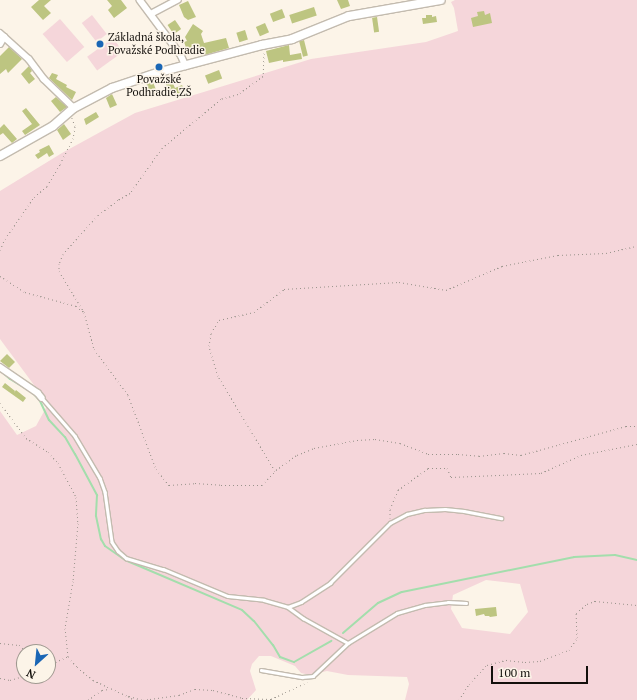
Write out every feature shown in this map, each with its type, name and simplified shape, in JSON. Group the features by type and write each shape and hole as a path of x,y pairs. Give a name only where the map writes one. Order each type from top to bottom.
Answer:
{"street":[{"path":"140,0 186,66"},
{"path":"151,14 177,0"},
{"path":"0,156 52,126 72,110 112,88 262,45 292,39 349,16 440,0"},
{"path":"0,44 2,35 29,59 44,79 72,110"},
{"path":"0,367 38,393 42,398"}],"lane":[{"path":"42,398 75,436 100,478 105,492 112,542 118,552 126,558 163,569 228,596 264,600 288,607 303,618 348,643"},
{"path":"288,607 301,602 330,583 390,523 407,514 425,510 464,511 501,518"},
{"path":"261,670 302,677 313,676 348,643 397,613 425,605 448,602 466,603"}],"path":[{"path":"262,45 264,56 263,76 238,94 221,99 162,148 130,193 98,215 63,254 59,264 59,271 84,312 94,349 128,395 156,469 169,485 195,483 221,485 262,485 275,471 297,455 314,448 357,440 375,439 400,443 428,454 479,456 504,453 521,455 626,426 637,426"},
{"path":"0,250 5,239 34,197 48,186 73,139 74,126 72,110"},
{"path":"275,471 218,376 209,346 211,333 219,320 254,312 284,289 399,282 446,290 502,266 558,255 606,253 637,246"},
{"path":"0,276 25,292 76,306 84,312"},
{"path":"0,403 22,434 48,452 58,463 76,497 78,523 73,581 65,628 68,657 76,667 93,680 109,689 142,700 179,695 195,689 213,690 242,698 271,699 307,682 313,676"},
{"path":"390,523 390,509 398,490 428,468 447,468 451,477 541,473 581,455 637,444"},
{"path":"459,700 469,684 487,664 499,660 540,661 568,650 577,638 576,613 587,604 595,600 637,605"},
{"path":"0,643 16,645"},
{"path":"56,662 68,657"},
{"path":"0,678 10,680 16,678"},
{"path":"88,700 102,690 109,689"},
{"path":"128,696 134,700"}],"shaded area":[{"path":"455,0 637,0 637,700 405,700 409,684 407,677 348,675 327,671 310,675 301,673 295,666 271,656 259,656 252,664 250,671 256,690 247,700 0,700 0,411 17,435 36,426 48,404 0,339 0,191 62,153 135,113 311,59 426,42 458,31 454,8 451,2","holes":["486,580 520,584 528,612 510,634 462,628 451,609 453,595"]},
{"path":"92,15 107,34 97,42 82,23"},
{"path":"60,19 84,47 67,62 43,34"},
{"path":"113,38 123,52 97,71 87,57"}],"building":[{"path":"39,0 51,0 44,6 51,13 43,20 31,7"},
{"path":"107,0 121,0 127,8 114,18 108,10 112,6"},
{"path":"337,0 348,0 350,6 341,9"},
{"path":"188,1 196,17 188,20 184,17 179,5"},
{"path":"314,7 317,16 292,24 289,15"},
{"path":"282,9 285,17 273,22 270,14"},
{"path":"484,11 485,15 490,13 492,23 473,27 471,18 478,16 477,12"},
{"path":"426,15 432,15 432,17 436,16 437,22 423,24 422,18 426,18"},
{"path":"377,17 379,32 374,33 372,18"},
{"path":"175,20 181,29 174,34 168,25"},
{"path":"265,23 269,32 260,36 256,27"},
{"path":"193,24 203,31 201,34 204,43 226,38 229,48 201,56 198,49 188,53 184,42 187,41 185,37"},
{"path":"245,30 248,40 239,42 236,33"},
{"path":"304,40 308,56 303,57 299,41"},
{"path":"289,45 290,55 301,53 302,59 283,62 283,60 269,63 266,51"},
{"path":"9,47 22,59 8,73 6,69 0,74 0,56"},
{"path":"29,66 32,71 30,73 35,79 29,84 21,74"},
{"path":"219,70 222,78 208,84 205,75"},
{"path":"52,73 58,75 56,79 67,85 66,87 76,92 72,100 49,78"},
{"path":"171,79 175,88 182,85 185,91 171,97 165,82"},
{"path":"153,82 158,95 151,98 146,85"},
{"path":"112,94 117,105 110,108 106,98"},
{"path":"56,97 67,107 60,112 51,101"},
{"path":"26,108 40,125 25,135 22,131 32,124 22,111"},
{"path":"96,112 99,117 86,125 84,119"},
{"path":"4,124 17,139 12,143 3,133 0,135 0,128"},
{"path":"64,124 71,134 63,140 57,130"},
{"path":"49,145 54,154 49,157 47,153 38,159 35,155 40,152 39,150"},
{"path":"7,354 15,362 9,368 0,361"},
{"path":"5,383 15,391 14,393 16,390 26,398 23,402 2,387"},
{"path":"496,607 497,616 490,617 485,616 484,614 476,616 475,609"}],"waterway":[{"path":"1,371 10,379 32,392 40,401 49,420 65,437 97,495 96,516 101,539 105,546 125,560 242,610 254,621 273,645 280,657 294,662 331,641"},
{"path":"343,633 378,603 402,592 574,557 615,555 637,560"}],"place":[{"name":"Základná škola, Považské Podhradie","path":"100,44"},
{"name":"Považské Podhradie,ZŠ","path":"159,67"}]}
